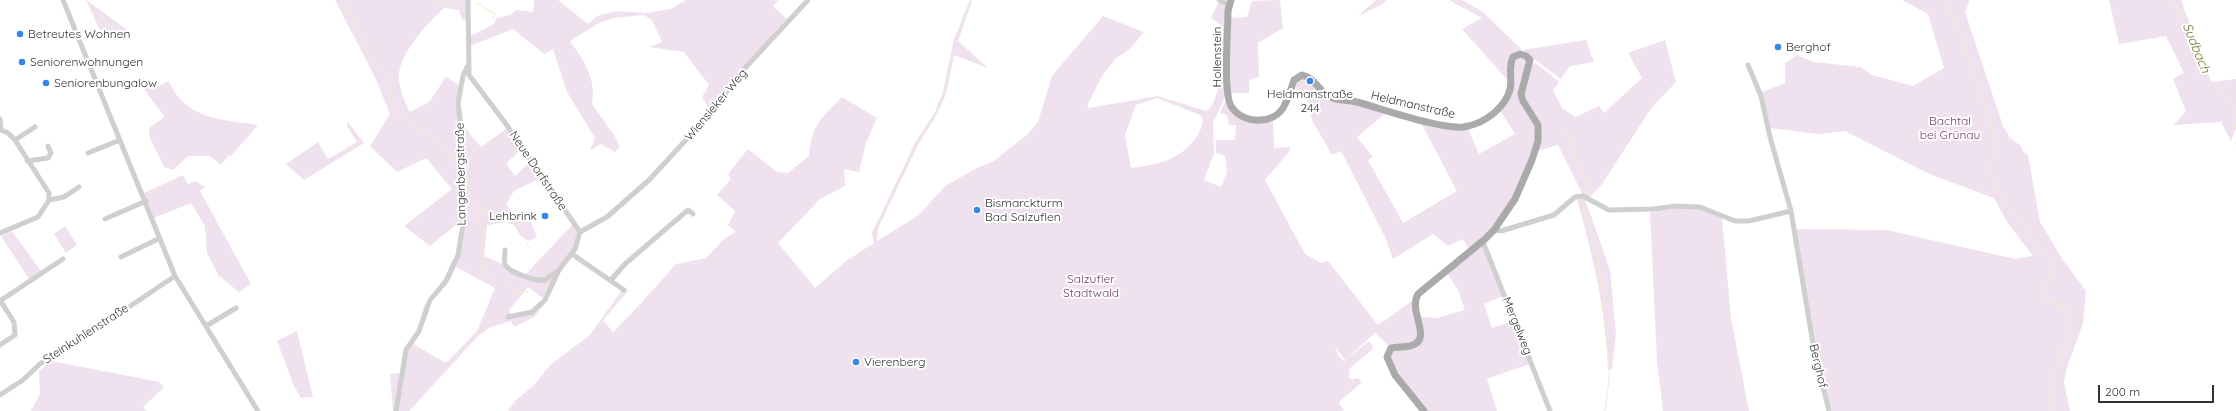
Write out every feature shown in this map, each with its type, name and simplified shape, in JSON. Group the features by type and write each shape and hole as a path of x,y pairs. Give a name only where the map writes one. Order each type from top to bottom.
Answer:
{"main road":[{"name":"Hollenstein","path":"1230,3 1227,92 1231,105 1236,112 1248,119 1268,119 1280,113"},
{"name":"Heldmanstraße","path":"1280,113 1286,104 1294,80 1302,75 1311,79 1324,93 1333,98 1442,125 1453,127 1471,125 1488,118 1504,102 1511,87 1510,63 1513,56 1520,54 1526,56 1530,60 1530,66 1521,94 1523,101 1538,125 1538,141 1532,160 1515,199 1494,230 1483,242 1418,294 1414,301 1414,308 1421,331 1419,339 1412,346 1391,348 1387,357 1395,375 1424,411"}],"street":[{"path":"63,0 146,201 175,276 258,411"},
{"name":"Neue Dorfstraße","path":"468,0 467,67 469,75 506,124 580,232"},
{"name":"Wiensieker Weg","path":"580,232 607,217 649,180 721,102 732,82 808,0"},
{"path":"1219,0 1230,3"},
{"name":"Berghof","path":"1748,66 1761,96 1770,137 1791,211 1814,350 1829,411"},
{"name":"Langenbergstraße","path":"396,411 406,350 419,331 430,300 446,281 458,255 463,225 464,188 462,134 458,103 463,76 467,67"},
{"path":"0,119 1,130 8,133 15,140 27,161 49,193 49,200 38,217 0,233"},
{"path":"15,140 35,126"},
{"path":"88,153 120,140"},
{"path":"27,161 48,158 51,153 48,146"},
{"path":"49,200 64,197 79,187"},
{"path":"1494,230 1501,231 1554,214 1575,197 1583,196 1609,210 1653,209 1676,206 1700,207 1735,221 1749,221 1791,211"},
{"path":"105,219 146,201"},
{"path":"610,280 625,264 688,210 693,214"},
{"path":"508,317 532,312 540,306 559,270 572,254 578,243 580,232"},
{"path":"121,257 160,238"},
{"name":"Mergelweg","path":"1483,242 1550,411"},
{"path":"505,250 505,262 507,267 533,279 545,280 559,270"},
{"path":"572,254 624,290"},
{"path":"0,346 15,335 14,322 0,301 63,259"},
{"name":"Steinkuhlenstraße","path":"0,395 22,380 41,363 53,358 175,276"},
{"path":"206,326 236,308"}],"green space":[{"path":"86,0 129,31 115,40 100,30"},
{"path":"335,0 467,0 467,22 462,19 459,10 444,8 422,31 408,51 399,71 399,80 408,108 410,112 429,102 446,77 459,85 458,104 461,119 464,126 481,147 506,129 521,149 506,164 515,176 530,162 541,178 514,191 506,204 512,211 531,222 537,237 529,241 520,235 514,225 507,222 487,225 484,256 526,274 573,224 579,231 574,248 544,299 528,287 509,310 512,315 533,313 547,301 534,317 514,327 511,321 491,327 480,334 409,411 393,411 390,374 401,373 407,347 417,329 424,306 444,279 453,259 456,261 462,226 456,225 430,246 404,226 452,189 426,158 397,172 370,146 390,114 374,75","holes":["456,267 495,288 477,331 446,363 413,344 421,333 431,302 448,283"]},
{"path":"534,0 558,0 588,24 597,16 617,11 646,13 671,9 686,0 778,0 773,6 787,19 731,80 720,101 711,111 702,97 709,85 684,52 649,47 662,42 652,20 644,15 615,18 599,23 573,39 570,42 584,63 591,79 593,87 592,104 614,135 620,147 615,152 601,144 590,151 595,138 567,92 553,49 544,54 513,29 470,46 471,36 494,24 497,18 510,15 516,10 533,12"},
{"name":"Salzufler Stadtwald","path":"970,0 972,1 958,41 988,68 954,55 946,94 937,114 919,143 878,228 877,241 919,215 945,186 977,168 994,161 1028,134 1038,122 1052,76 1103,16 1144,32 1131,48 1115,59 1101,78 1087,106 1089,108 1158,96 1206,111 1212,106 1216,96 1220,72 1221,25 1211,18 1219,1 1226,7 1225,97 1213,123 1214,153 1204,180 1221,187 1227,172 1225,156 1216,153 1216,140 1235,140 1236,125 1229,125 1227,115 1220,113 1225,102 1227,101 1240,117 1273,120 1274,148 1290,147 1289,152 1265,180 1305,254 1321,263 1328,261 1378,325 1412,301 1419,334 1418,338 1413,342 1404,345 1390,347 1375,333 1345,360 1335,346 1338,355 1344,361 1369,341 1373,346 1371,351 1350,368 1349,377 1352,380 1358,378 1362,382 1339,402 1344,411 508,411 515,401 535,384 551,364 589,336 622,290 574,253 628,291 603,320 613,332 676,264 706,258 724,239 736,232 728,225 735,211 717,195 731,179 728,174 748,149 777,172 788,173 809,156 812,136 815,129 823,117 842,97 877,118 866,143 859,172 844,169 845,186 820,199 778,243 815,288 846,261 874,243 872,233 915,143 935,112 943,92 954,39","holes":["1157,98 1200,115 1203,120 1199,133 1190,145 1178,155 1161,162 1131,168 1125,135 1136,105"]},
{"path":"1280,0 1283,28 1258,43 1259,77 1249,80 1249,93 1230,93 1229,18 1247,17 1252,1"},
{"path":"1376,0 1387,0 1381,5 1358,16"},
{"path":"1449,0 1462,0 1483,12 1522,50 1516,51 1511,55 1510,83 1462,29 1482,18"},
{"name":"Bachtal bei Grünau","path":"1902,0 1970,0 1965,12 2003,126 2010,138 2021,146 2024,153 2028,155 2040,222 2063,260 2086,291 2083,324 2067,367 2064,382 2070,411 1831,411 1816,350 1796,229 1887,230 2015,259 2033,256 2007,222 1994,198 1927,173 1845,131 1817,134 1770,128 1762,92 1785,83 1785,63 1797,55 1814,62 1861,67 1872,75 1913,86 1944,68 1928,14"},
{"path":"2109,0 2181,0 2211,82 2236,79 2236,128 2231,141 2221,122 2174,125 2186,111 2173,79 2184,73 2166,36 2119,44"},
{"path":"1586,40 1594,62 1570,66 1561,79 1522,50"},
{"path":"1665,40 1676,82 1652,107 1602,184 1590,197 1583,195 1558,145 1537,151 1540,140 1523,93 1532,65 1536,63 1559,82 1553,90 1562,108 1575,117 1599,106 1604,113 1642,78 1628,53"},
{"path":"1520,56 1528,61 1520,87 1536,125 1537,141 1513,198 1485,237 1469,250 1463,239 1448,246 1433,234 1393,259 1385,237 1341,151 1332,155 1312,120 1308,101 1294,85 1296,81 1306,77 1323,95 1387,112 1357,137 1373,157 1368,160 1403,223 1457,191 1420,121 1468,129 1479,154 1515,134 1501,112 1512,93 1512,64"},
{"path":"155,80 159,86 168,81 180,99 198,112 218,119 258,125 231,156 229,155 221,165 210,156 188,156 173,170 164,167 150,138 149,128 165,117 143,88"},
{"path":"347,121 364,143 304,180 286,164 318,142 328,159 357,142 347,126"},
{"path":"183,175 188,184 195,181 205,187 200,191 251,284 239,292 218,275 207,253 205,226 191,203 154,218 144,193"},
{"path":"1577,199 1585,199 1610,270 1616,334 1612,369 1608,370 1602,305"},
{"path":"1678,208 1699,209 1722,218 1731,318 1749,411 1663,411 1657,361 1650,212"},
{"path":"65,226 77,245 66,253 54,234"},
{"path":"12,231 41,271 29,279 1,236"},
{"path":"1482,245 1503,296 1484,304 1492,328 1512,321 1529,364 1487,379 1497,411 1425,411 1389,363 1390,353 1393,349 1417,345 1418,316 1436,318 1465,310 1458,290 1447,273"},
{"path":"297,331 313,397 301,398 294,386 277,341"},
{"path":"52,361 159,382 164,387 143,407 147,411 31,411 40,394 39,371"}],"waterway":[{"path":"340,0 348,8 353,21 365,39 368,50 364,52 380,68 391,88 390,101 395,104 395,111 406,117 420,131 432,136 460,169"},
{"path":"434,0 459,4"},
{"path":"1943,0 1956,23 1990,120 1996,149 1989,167"},
{"name":"Sudbach","path":"2171,0 2184,16 2183,21 2190,32 2203,72 2231,103 2236,114"},
{"path":"475,2 495,14 494,20"},
{"name":"Sudbach","path":"2234,130 2236,119"},
{"path":"1566,129 1584,179 1586,190"},
{"path":"1988,171 2001,197 2049,257 2050,276 2040,298 2055,305 2060,303 2061,308 2068,310 2067,332 2069,340 2062,350 2054,371 2052,411"},
{"path":"467,173 470,194 481,208 476,223 485,229 482,271 498,282"},
{"path":"1583,204 1588,228 1597,251 1605,300 1602,303 1609,363 1609,381 1605,411"},
{"path":"482,209 487,214 517,225 520,228 528,246"},
{"path":"502,284 505,282 515,292 528,292"}],"place":[{"name":"Betreutes Wohnen","path":"20,34"},
{"name":"Berghof","path":"1778,47"},
{"name":"Seniorenwohnungen","path":"22,62"},
{"name":"Heldmanstraße 244","path":"1310,81"},
{"name":"Seniorenbungalow","path":"46,83"},
{"name":"Bismarckturm Bad Salzuflen","path":"977,210"},
{"name":"Lehbrink","path":"545,216"},
{"name":"Vierenberg","path":"856,362"}]}
